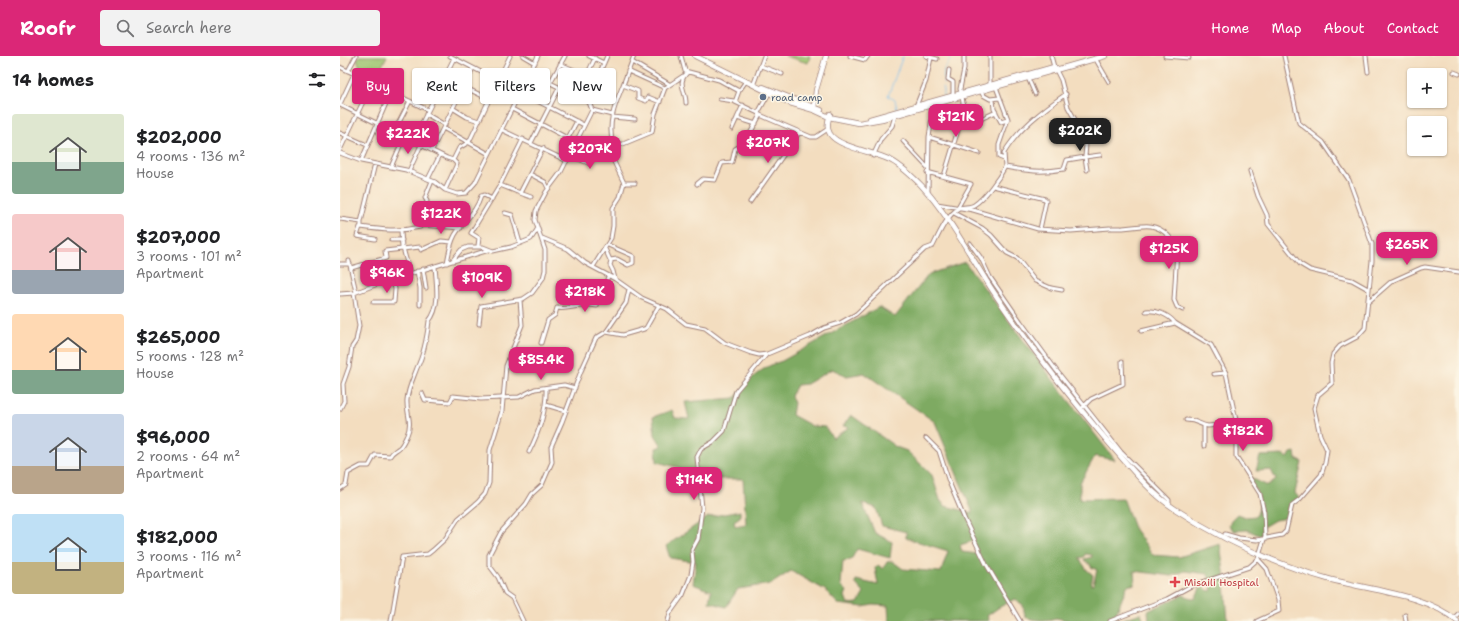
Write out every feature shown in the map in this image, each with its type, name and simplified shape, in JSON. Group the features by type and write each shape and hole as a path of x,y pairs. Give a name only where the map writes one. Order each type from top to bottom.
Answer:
{"main road":[{"path":"695,56 790,103 812,108"},
{"path":"702,56 754,83 828,115 849,120 864,120 953,95 981,91 1028,78 1055,68"},
{"path":"812,108 825,56"},
{"path":"828,115 864,123 895,116 934,104 990,84 1094,57 1105,56"},
{"path":"828,115 826,129 829,138 835,143 874,155 901,168 928,193 949,220 995,295 1081,410 1138,477 1169,505 1258,557 1326,578 1428,603 1455,619"}],"street":[{"path":"348,71 356,56"},
{"path":"450,56 455,57 480,71"},
{"path":"504,68 510,56"},
{"path":"523,56 535,63"},
{"path":"532,68 538,56"},
{"path":"558,87 550,83 564,56"},
{"path":"590,56 604,63"},
{"path":"602,68 607,56"},
{"path":"613,145 610,132 612,116 634,56"},
{"path":"681,56 684,69 688,72"},
{"path":"754,83 764,56"},
{"path":"850,56 865,60 868,56"},
{"path":"926,56 937,59"},
{"path":"964,56 964,69 960,89 963,103 975,122 996,112"},
{"path":"990,56 990,84"},
{"path":"1051,56 1066,94 1068,108 1082,132 1086,144 1085,157 1087,170"},
{"path":"1165,56 1189,58"},
{"path":"1225,534 1245,539 1263,540 1282,535 1286,531 1292,505 1300,499 1321,475 1327,450 1320,435 1315,415 1316,400 1332,383 1331,363 1335,350 1357,337 1365,328 1372,261 1372,244 1349,180 1337,161 1328,152 1323,142 1299,123 1284,56"},
{"path":"1366,56 1368,72"},
{"path":"449,68 455,57"},
{"path":"1094,57 1108,82"},
{"path":"591,68 596,58"},
{"path":"916,106 930,67 931,58"},
{"path":"632,62 669,84"},
{"path":"560,64 568,68"},
{"path":"760,66 782,74"},
{"path":"340,67 352,73"},
{"path":"930,67 934,68"},
{"path":"949,70 948,78 949,81 953,82 953,95"},
{"path":"628,71 665,88"},
{"path":"569,155 588,163 594,152 613,145 623,144 652,132 665,88 688,72 694,72 719,80 740,91"},
{"path":"1454,72 1459,74"},
{"path":"683,76 682,88 686,103"},
{"path":"352,78 340,104 356,114 453,160 457,164 445,190"},
{"path":"1028,78 1036,94"},
{"path":"734,101 746,81"},
{"path":"623,85 638,91 638,98 646,101 648,97 660,102"},
{"path":"996,87 1008,119 998,152 999,158 1004,159"},
{"path":"531,143 558,90"},
{"path":"981,91 983,96 993,99 999,98"},
{"path":"697,184 703,178 714,180 717,177 722,163 732,162 735,149 745,143 756,124 769,92"},
{"path":"959,208 974,206 993,186 1006,167 1004,151 1028,124 1066,94"},
{"path":"404,98 428,110"},
{"path":"720,99 734,101 799,133 811,137 816,137 826,129"},
{"path":"993,99 996,112 1001,122 1008,119"},
{"path":"394,132 410,101"},
{"path":"361,104 348,137 340,152 361,161 409,171 430,180 445,190 457,194 466,194 474,182 514,104"},
{"path":"361,161 386,104"},
{"path":"413,141 431,104"},
{"path":"432,150 456,104"},
{"path":"453,160 459,148 469,142 487,104"},
{"path":"544,104 584,125"},
{"path":"479,324 481,306 520,300 532,293 545,274 546,261 542,238 535,220 536,211 548,188 561,172 592,110 590,104"},
{"path":"928,193 929,137 934,104"},
{"path":"732,129 743,105"},
{"path":"454,109 467,117 479,121"},
{"path":"512,109 576,142"},
{"path":"592,110 612,116 635,119"},
{"path":"426,114 489,154"},
{"path":"944,176 961,124 971,115"},
{"path":"874,155 881,139 892,126 895,116"},
{"path":"737,118 756,124"},
{"path":"568,138 577,121"},
{"path":"932,122 946,126"},
{"path":"502,130 543,148 566,161"},
{"path":"572,130 580,133"},
{"path":"340,133 367,145"},
{"path":"750,202 799,133"},
{"path":"390,167 404,137"},
{"path":"929,137 979,153"},
{"path":"478,246 479,238 471,233 475,224 500,185 523,139"},
{"path":"903,141 928,168"},
{"path":"409,171 421,146"},
{"path":"592,268 608,245 613,226 613,208 620,197 624,183 607,147"},
{"path":"520,193 543,148"},
{"path":"421,225 427,201 425,198 430,180 440,155"},
{"path":"1006,167 1040,173 1066,168 1067,160 1100,155"},
{"path":"375,164 357,236 375,239"},
{"path":"1250,171 1267,215 1268,224 1300,264 1310,270 1352,280 1368,288"},
{"path":"542,238 568,249 574,256 592,268 614,279 642,298 667,309 686,324 705,328 725,343 759,355 767,354 810,336 824,328 840,324 856,314 925,249 933,246 935,238 959,208 965,192 972,184 928,172"},
{"path":"530,174 545,182 548,188"},
{"path":"624,183 635,183"},
{"path":"500,185 532,197"},
{"path":"993,186 1045,199 1046,201 1040,229"},
{"path":"447,263 452,242 461,228 475,212 481,196 484,195 492,199"},
{"path":"937,204 959,208 1040,229 1071,231 1143,226 1158,228 1175,243 1178,250 1174,300 1177,306 1183,310"},
{"path":"505,213 512,214 520,243"},
{"path":"954,213 982,228 991,235 1007,253 1017,258 1035,281 1050,288 1062,290"},
{"path":"340,218 386,231 401,231 421,225 461,228"},
{"path":"340,294 355,292 423,269 489,250 499,250 520,243 531,239 538,228"},
{"path":"401,231 402,248 410,274"},
{"path":"391,240 402,240"},
{"path":"340,264 350,264 386,258 385,251 420,247 421,250 441,241 452,242"},
{"path":"970,243 981,258 990,277 1021,322 1121,452 1169,500 1169,505"},
{"path":"608,245 633,256 633,263 628,265 617,259 610,260"},
{"path":"452,261 461,250 478,246 489,250"},
{"path":"605,249 610,260 614,279"},
{"path":"340,410 344,401 343,384 349,367 352,347 356,342 359,326 350,264"},
{"path":"340,489 346,485 348,473 361,466 369,466 375,454 390,456 393,451 400,448 407,435 410,417 406,407 407,395 410,382 420,360 429,321 433,318 436,296 435,266"},
{"path":"1368,302 1392,281 1421,268 1425,267 1459,272"},
{"path":"423,269 426,288"},
{"path":"417,271 420,288 420,305"},
{"path":"541,343 548,320 555,315 557,308 567,309 571,306 583,306 583,304 597,306 598,298 603,293 608,276"},
{"path":"373,302 394,302 395,289 393,279"},
{"path":"523,621 512,598 505,594 498,577 489,565 489,555 501,532 542,484 552,462 551,447 575,388 580,371 596,338 606,332 626,303 629,289"},
{"path":"391,621 402,557 428,554 445,539 458,519 485,494 489,483 490,450 502,411 506,366 522,325 520,300"},
{"path":"606,332 623,335 644,329 659,305"},
{"path":"1110,621 1167,599 1191,586 1242,570 1258,557 1265,531 1263,502 1260,494 1236,456 1236,423 1226,373 1211,345 1162,314 1154,310 1146,311"},
{"path":"1141,331 1175,323"},
{"path":"668,621 670,613 683,595 691,575 693,562 692,550 698,539 702,508 697,457 699,452 724,431 736,392 767,354"},
{"path":"1081,410 1098,395 1123,384 1122,361"},
{"path":"1214,374 1226,373"},
{"path":"422,393 425,400 450,402 453,396 481,399 519,398 530,391 546,388 564,385 575,388"},
{"path":"529,452 536,439 546,405 546,388"},
{"path":"546,405 566,411"},
{"path":"1186,420 1196,420 1204,426 1236,423"},
{"path":"1204,426 1204,446"},
{"path":"926,438 939,451 949,482 965,520 986,564 1020,621"},
{"path":"1257,621 1279,611 1278,600 1267,569 1258,557"},
{"path":"1455,619 1459,613"},
{"path":"1405,614 1406,621"}],"green space":[{"path":"359,56 387,56 381,68 360,68 357,59"},
{"path":"785,56 810,56 808,63"},
{"path":"965,262 1115,460 1095,456 1080,483 1080,499 1123,498 1134,528 1153,555 1179,557 1220,544 1228,621 1149,621 1148,611 1183,595 1195,599 1201,586 1209,591 1212,590 1208,574 1185,571 1172,576 1134,571 1135,584 1127,586 1116,614 1118,621 1071,621 1056,618 1037,620 1025,617 1023,605 1015,599 987,616 989,621 889,621 888,606 873,605 863,607 838,604 825,590 791,571 771,584 738,589 726,607 709,602 711,591 693,584 696,562 670,558 666,546 708,517 740,511 740,517 734,521 735,526 746,524 743,479 710,479 690,476 677,467 657,462 656,448 662,446 655,435 653,417 672,410 675,418 689,419 685,402 735,398 755,375 767,367 782,361 879,307 895,317 929,274","holes":["832,369 847,376 864,373 935,422 973,513 945,506 940,500 932,475 907,451 896,447 851,415 843,426 849,427 833,438 825,427 812,426 792,415 794,403 791,396 797,385 807,384","862,503 876,508 882,526 906,532 906,538 948,551 941,572 903,569 892,561 887,562 883,569 878,565 875,568 878,585 856,580 855,583 864,593 858,603 848,604 845,596 847,591 841,585 843,561 851,560 857,549 890,558 892,542 875,533","973,541 978,554 962,552 960,545","1085,554 1092,555 1092,557 1084,560 1090,564 1091,567 1097,570 1093,585 1091,585 1093,575 1087,570 1079,558 1084,557"]},
{"path":"1295,452 1296,459 1302,462 1295,493 1299,498 1289,507 1287,518 1275,520 1263,527 1261,536 1247,530 1234,531 1229,525 1231,520 1237,514 1245,517 1256,516 1258,511 1259,498 1251,482 1251,478 1268,486 1276,480 1271,470 1256,471 1260,456 1284,455 1288,458 1291,453"},
{"path":"1141,613 1144,621 1118,621"}],"waterway":[{"path":"897,109 895,100 888,96 903,56"},
{"path":"943,96 944,70 952,56"}],"place":[{"name":"road camp","path":"763,97"},
{"name":"Misaili Hospital","path":"1175,582"}]}
